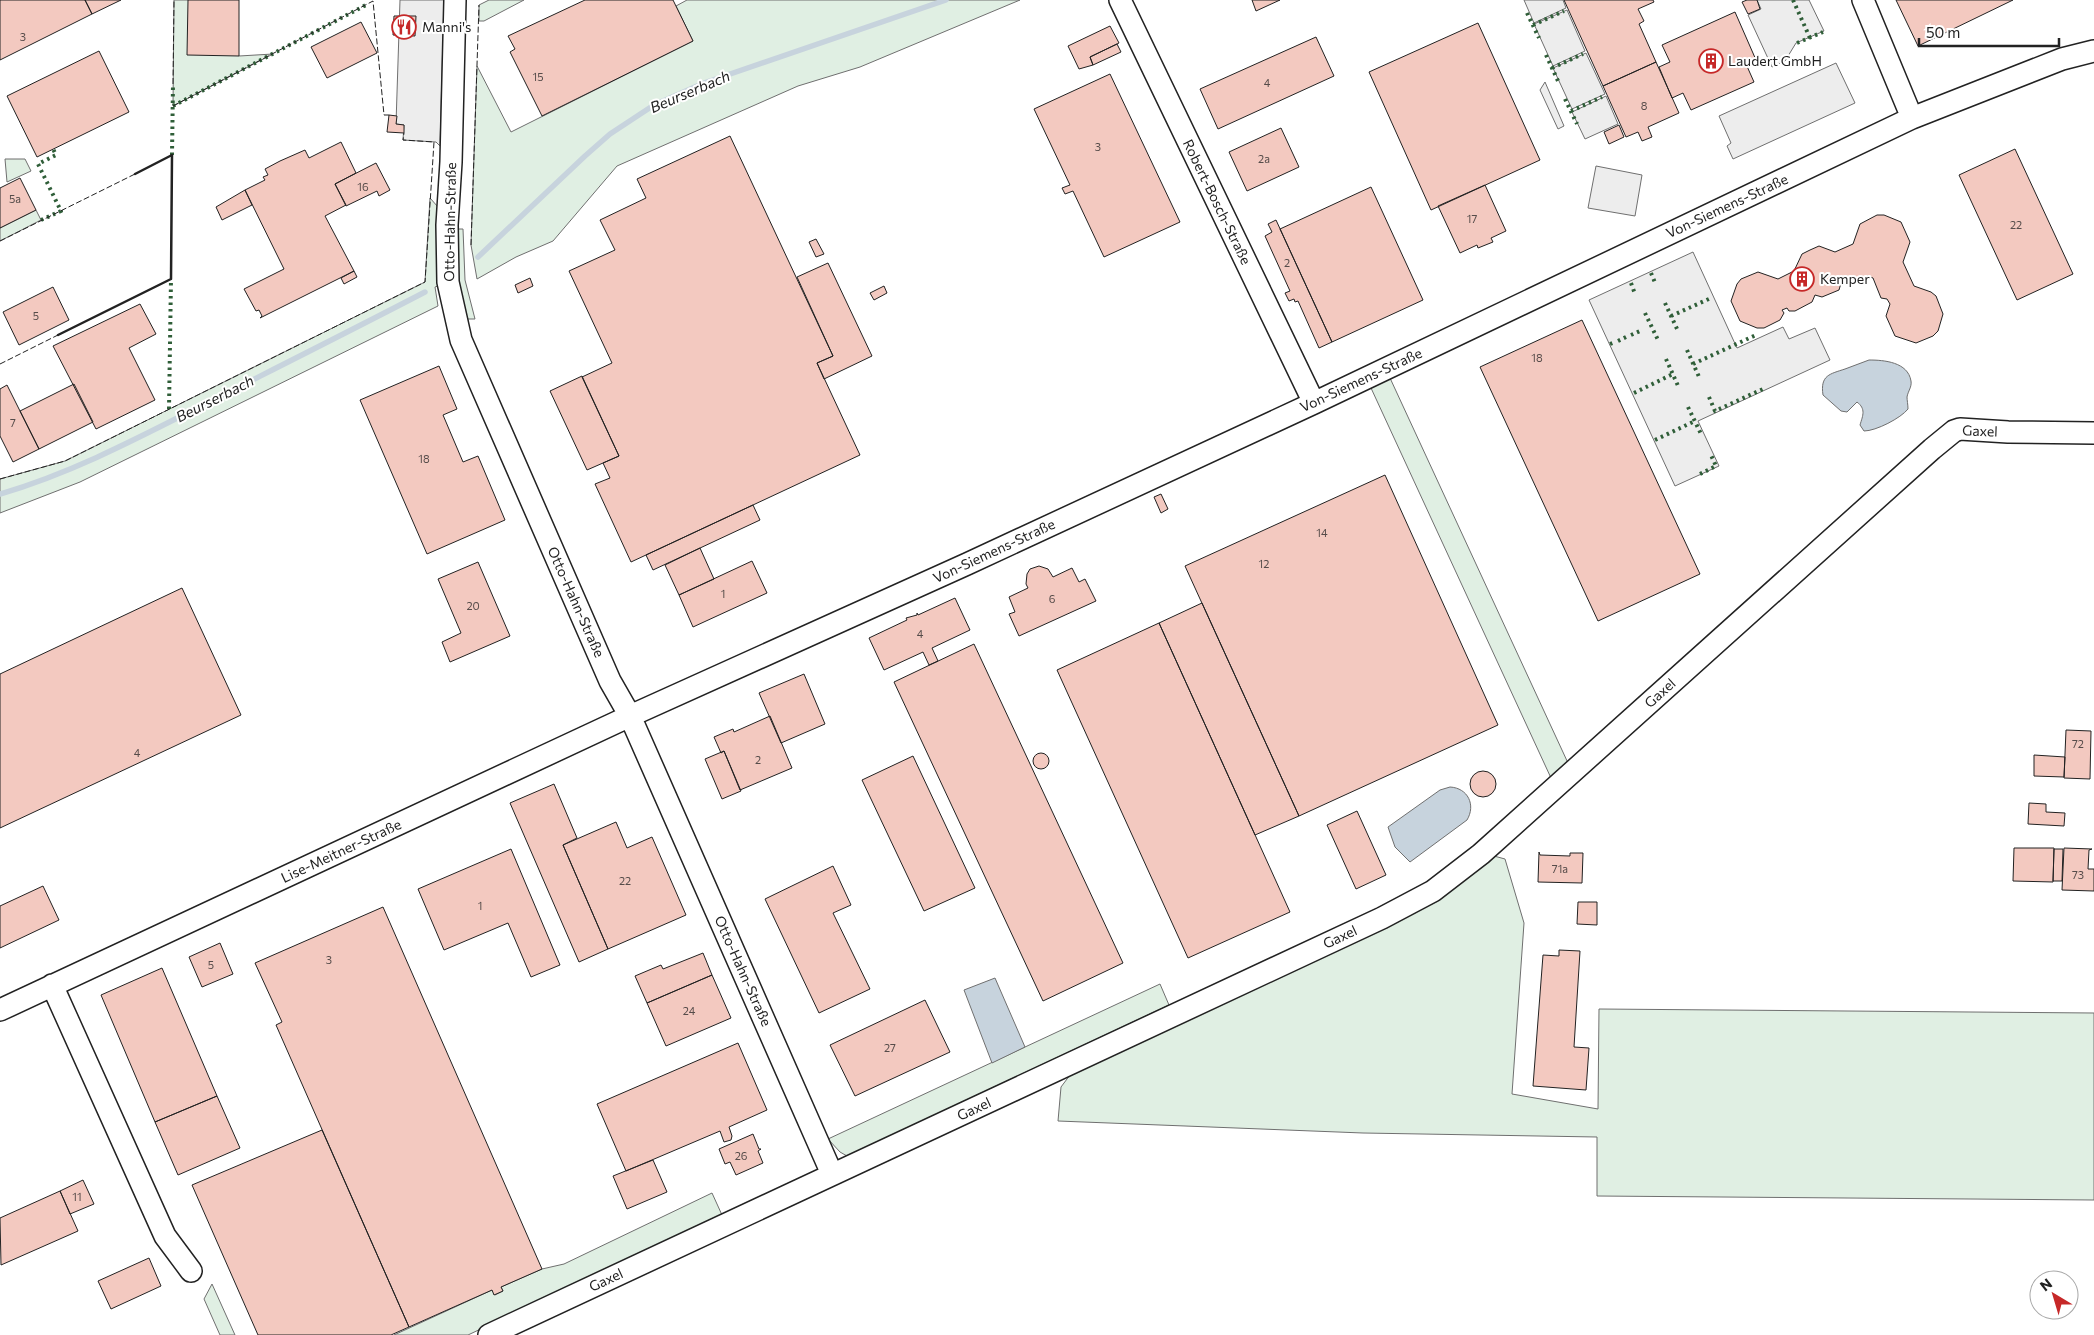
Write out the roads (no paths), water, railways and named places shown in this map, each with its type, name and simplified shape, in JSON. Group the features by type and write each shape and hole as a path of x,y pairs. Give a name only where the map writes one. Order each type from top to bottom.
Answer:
{"street":[{"name":"Otto-Hahn-Straße","path":"455,0 451,162 447,225 448,282 461,340 610,681 630,716 832,1174"},
{"name":"Robert-Bosch-Straße","path":"1120,0 1314,403"},
{"path":"1863,0 1912,118"},
{"name":"Von-Siemens-Straße","path":"630,716 967,564 1314,403 1912,118 2062,59 2094,51"},
{"name":"Gaxel","path":"489,1335 1364,926 1433,891 1481,854 1954,430 2094,433"},
{"name":"Lise-Meitner-Straße","path":"0,1010 630,716"},
{"path":"52,985 165,1236 191,1271"}],"waterway":[{"name":"Beurserbach","path":"478,257 610,134 654,105 704,83 946,0"},
{"name":"Beurserbach","path":"0,494 53,476 130,442 425,292"}],"place":[{"name":"Manni's","path":"404,27"},
{"name":"Laudert GmbH","path":"1711,61"},
{"name":"Kemper","path":"1802,279"}]}
